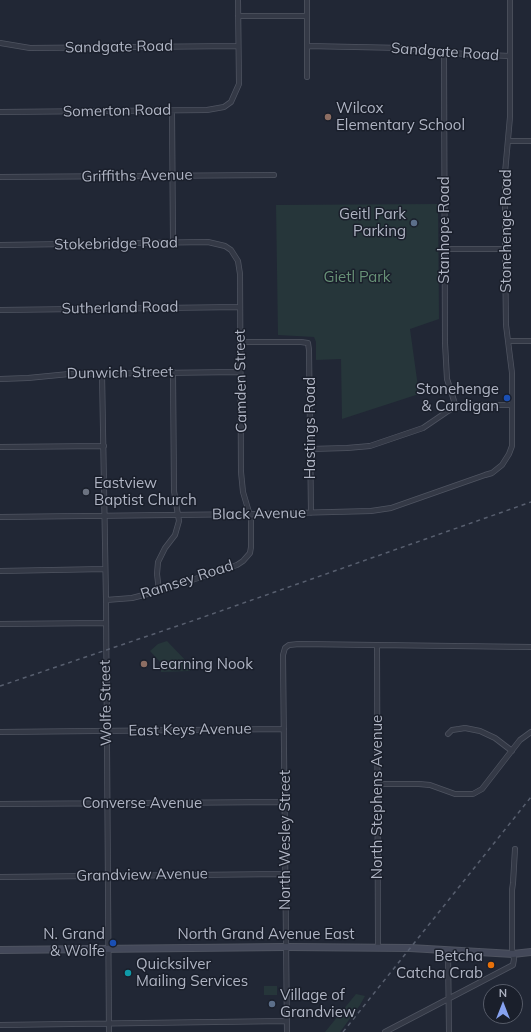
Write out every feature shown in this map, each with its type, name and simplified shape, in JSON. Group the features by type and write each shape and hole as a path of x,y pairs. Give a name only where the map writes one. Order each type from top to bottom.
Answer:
{"street":[{"path":"238,0 238,46"},
{"path":"307,0 307,77"},
{"name":"Stonehenge Road","path":"506,460 512,446 512,373 506,314 505,249 505,173 510,117 510,0"},
{"path":"238,16 307,16"},
{"name":"Sandgate Road","path":"0,43 30,48 238,46"},
{"name":"Somerton Road","path":"0,112 172,111 213,110 224,107 233,103 239,84 238,46"},
{"name":"Sandgate Road","path":"307,46 403,48 478,55 510,56"},
{"name":"Stanhope Road","path":"444,52 444,249 446,379 456,407"},
{"path":"172,111 173,243"},
{"path":"508,141 531,140"},
{"name":"Griffiths Avenue","path":"0,177 274,175"},
{"name":"Stokebridge Road","path":"0,245 214,243 232,248"},
{"name":"Camden Street","path":"232,248 240,266 242,484 250,514"},
{"path":"444,249 505,249"},
{"name":"Sutherland Road","path":"0,310 240,307"},
{"path":"508,341 531,341"},
{"name":"Hastings Road","path":"240,342 308,343 311,513"},
{"path":"159,591 157,574 158,562 165,548 176,535 179,524 174,491 173,372"},
{"name":"Dunwich Street","path":"0,379 28,378 54,374 240,372"},
{"name":"Wolfe Street","path":"102,373 106,600 106,803 109,1032"},
{"path":"310,449 358,448 383,443 423,428 456,407 470,405 512,405"},
{"path":"0,447 104,446"},
{"name":"Black Avenue","path":"0,517 354,513 391,508 492,473 506,460"},
{"name":"Ramsey Road","path":"106,600 132,598 159,591 244,561 247,558 251,547 250,514"},
{"path":"0,571 105,569"},
{"path":"0,624 106,623"},
{"name":"North Wesley Street","path":"286,1032 283,655 285,648 294,644 377,646"},
{"path":"377,646 531,647"},
{"name":"North Stephens Avenue","path":"377,646 378,947"},
{"path":"448,734 452,730 465,728 480,731 495,738 512,751"},
{"name":"East Keys Avenue","path":"0,732 284,729"},
{"path":"377,784 430,785 455,794 473,794 482,789 520,740 531,732"},
{"name":"Converse Avenue","path":"0,804 285,802"},
{"path":"386,1032 511,966 514,961 512,890 514,883 515,849"},
{"name":"Grandview Avenue","path":"0,877 285,874"},
{"name":"North Grand Avenue East","path":"0,950 378,947 513,954 531,952"},
{"path":"448,950 449,1032"},
{"path":"0,1025 286,1021"}],"green space":[{"name":"Gietl Park","path":"438,204 439,319 410,329 419,394 342,419 341,359 316,360 316,342 314,337 278,335 276,205"},
{"path":"167,641 190,665 190,671 161,672 161,663 150,651 158,644"},
{"path":"264,986 277,986 277,995 264,995"},
{"path":"356,994 365,996 340,1032 325,1032"}],"railway":[{"path":"0,686 195,620 531,502"},
{"path":"343,1032 531,797"}],"place":[{"name":"Wilcox Elementary School","path":"328,117"},
{"name":"Geitl Park Parking","path":"414,223"},
{"name":"Stonehenge & Cardigan","path":"507,398"},
{"name":"Eastview Baptist Church","path":"86,492"},
{"name":"Learning Nook","path":"144,664"},
{"name":"N. Grand & Wolfe","path":"113,943"},
{"name":"Betcha Catcha Crab","path":"491,965"},
{"name":"Quicksilver Mailing Services","path":"128,973"},
{"name":"Village of Grandview","path":"272,1004"}]}
